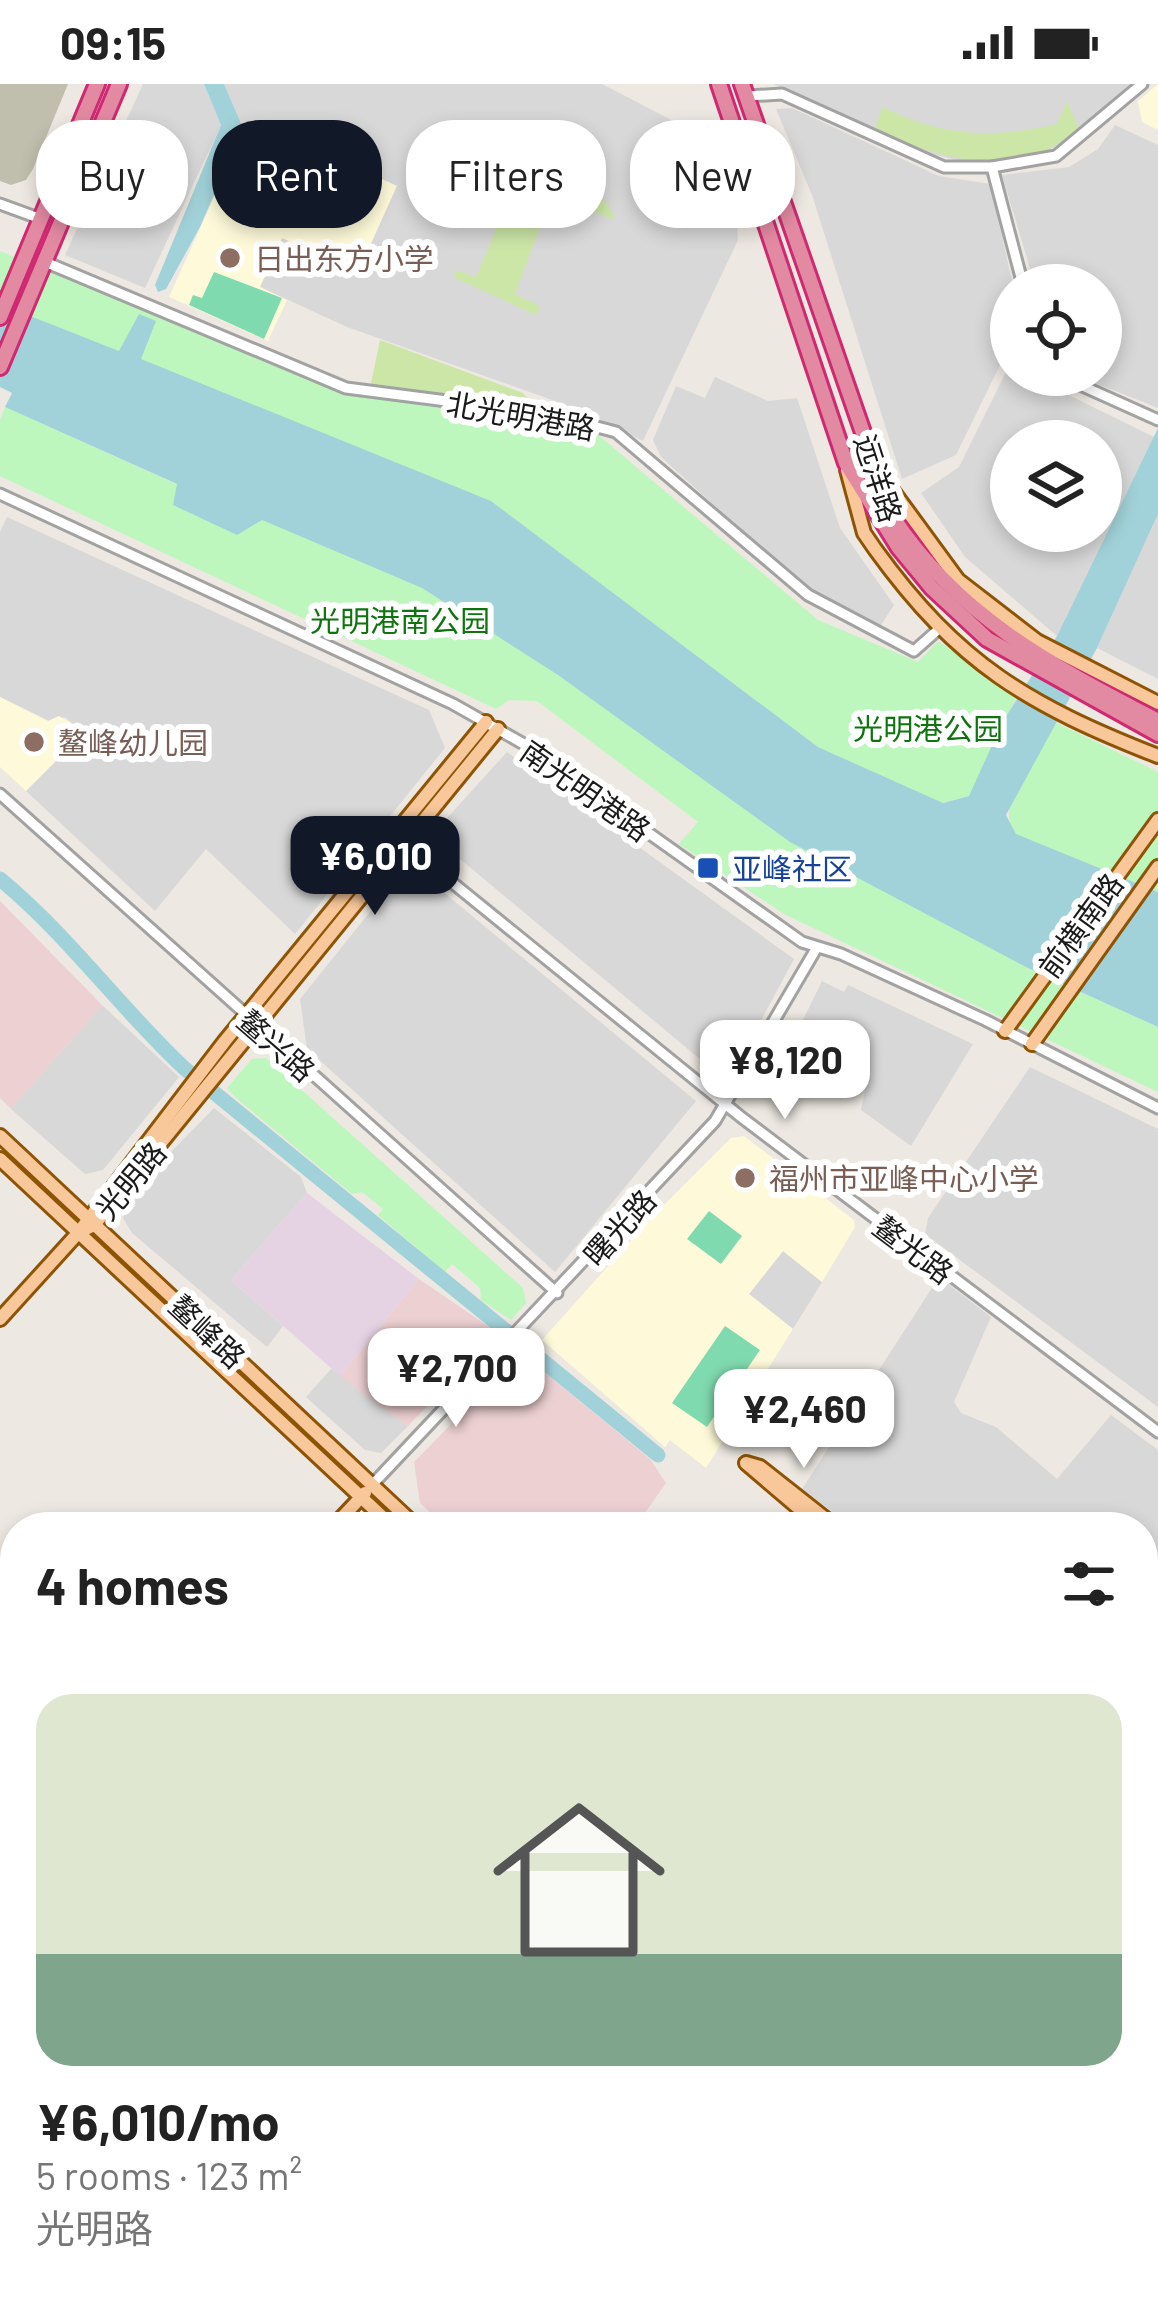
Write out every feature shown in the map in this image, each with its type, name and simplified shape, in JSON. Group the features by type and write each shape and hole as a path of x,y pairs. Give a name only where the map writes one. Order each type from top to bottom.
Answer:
{"highway":[{"path":"82,120 97,84"},
{"path":"0,367 119,84"},
{"name":"远洋路","path":"719,84 846,463"},
{"name":"远洋路","path":"744,90 870,459"},
{"path":"1,314 37,228"},
{"path":"870,459 892,516 908,541 991,634 1158,721"},
{"path":"846,463 916,570 991,634 1158,734"}],"main road":[{"name":"远洋路","path":"870,459 958,580 1037,641 1158,703"},
{"name":"远洋路","path":"846,463 865,532 940,628 974,662 1017,692 1158,756"},
{"name":"光明路","path":"79,1232 492,725"},
{"name":"前横南路","path":"1005,1031 1158,820"},
{"name":"前横南路","path":"1031,1044 1156,870"},
{"name":"鳌峰路","path":"0,1136 401,1512"},
{"name":"鳌峰路","path":"0,1159 378,1512"},
{"path":"0,1319 79,1232"},
{"path":"803,1512 746,1463 760,1467 817,1512"},
{"name":"曙光路","path":"347,1512 372,1485"}],"street":[{"path":"744,90 782,94 944,166 992,167 1056,156 1142,84"},
{"path":"992,167 1017,264"},
{"path":"0,204 36,217"},
{"name":"北光明港路","path":"45,262 346,388 548,414 616,432 808,595 914,650 940,628"},
{"path":"1104,396 1153,418"},
{"name":"南光明港路","path":"0,494 492,725 816,949 841,954 1158,1108"},
{"name":"鳌兴路","path":"0,794 556,1293"},
{"name":"鳌光路","path":"400,840 727,1105 1158,1432"},
{"name":"曙光路","path":"372,1485 523,1329 727,1105 816,949"}],"shaded area":[{"path":"0,84 68,84 53,120 36,120 36,162 26,180 11,185 0,181"},
{"path":"143,84 204,84 219,120 212,120 212,144 188,196 188,120 127,120"},
{"path":"224,84 602,84 671,120 630,120 630,228 737,228 738,240 643,441 583,411 347,327 260,287 282,238 292,228 382,228 382,120 240,120"},
{"path":"773,84 1130,84 1070,138 1035,158 960,161 928,153"},
{"path":"1158,84 1158,130 1142,122 1138,101"},
{"path":"792,108 939,176 990,184 1008,264 990,264 990,386 956,455 902,479 795,154 795,120 781,120 776,109"},
{"path":"1115,125 1158,145 1158,408 1122,394 1122,264 1029,264 1002,175 1069,167 1098,149"},
{"path":"382,179 397,186 382,219"},
{"path":"212,202 212,228 378,228 358,272 282,238 260,287 287,300 268,341 169,297"},
{"path":"77,228 173,228 145,288 65,255"},
{"path":"715,377 768,401 797,398 840,528 894,605 881,625 813,595 661,457 653,440 676,386 705,398"},
{"path":"994,396 1071,396 1119,420 990,420 990,552 1098,552 1057,636 965,557 921,493 959,467"},
{"path":"1122,421 1154,437 1122,503"},
{"path":"1158,514 1158,679 1097,648"},
{"path":"7,517 429,710 445,748 295,934 206,849 155,911 26,791 73,724 65,717 49,721 0,697 0,532"},
{"name":"鳌峰幼儿园","path":"0,697 48,721 59,716 73,724 62,755 26,791 0,767"},
{"path":"507,752 794,959 736,1067 728,1063 719,1075 436,839 438,828"},
{"path":"419,872 696,1101 555,1272 307,1049 300,999 398,877"},
{"path":"0,901 102,1005 11,1109 0,1098"},
{"path":"822,981 844,992 848,985 973,1044 911,1146 861,1110 869,1071 800,1026"},
{"path":"102,1005 179,1077 103,1170 85,1174 11,1109"},
{"path":"1030,1067 1158,1129 1158,1407 925,1234 928,1218"},
{"path":"214,1108 301,1177 307,1193 231,1280 283,1326 267,1347 132,1233 123,1218 128,1196"},
{"path":"744,1136 854,1220 855,1227 822,1282 783,1251 749,1294 793,1329 706,1468 670,1440 665,1447 542,1340 651,1218 731,1138"},
{"path":"307,1193 419,1279 340,1376 231,1280"},
{"path":"783,1251 822,1282 793,1329 749,1294"},
{"path":"939,1277 991,1317 954,1402 961,1413 996,1427 1057,1479 1111,1415 1158,1450 1158,1512 833,1512 802,1489"},
{"path":"419,1279 498,1333 408,1426 340,1376"},
{"path":"521,1353 650,1459 666,1483 646,1512 430,1512 420,1503 414,1462"},
{"path":"332,1368 408,1426 381,1453 365,1450 306,1397"}],"green space":[{"path":"1067,101 1079,129 1055,146 1005,161 953,157 875,129 882,107 947,130 1033,129 1057,124"},
{"path":"497,228 540,228 515,294 540,306 536,315 453,277 457,270 476,277"},
{"name":"光明港公园","path":"0,251 348,393 555,419 597,434 818,620 918,662 938,641 1018,695 976,784 969,796 942,803 818,747 491,501 0,304"},
{"path":"214,272 282,298 264,339 189,305 193,295 202,298"},
{"path":"380,340 523,393 531,402 370,388"},
{"name":"光明港南公园","path":"5,407 178,485 174,505 261,519 422,588 1028,968 1158,1027 1158,1092 784,914 679,844 698,822 537,701 509,700 496,709 0,476 0,420"},
{"name":"光明港公园","path":"1053,721 1158,772 1158,892 1015,834 1009,807 1013,792"},
{"path":"266,1058 523,1288 526,1303 511,1320 481,1300 480,1288 452,1264 445,1272 378,1215 383,1209 362,1192 352,1194 236,1098 227,1088 252,1059"},
{"path":"709,1211 742,1236 721,1264 687,1239"},
{"path":"725,1326 760,1350 707,1427 672,1403"}],"water":[{"path":"204,84 224,84 240,120 219,120"},
{"path":"212,147 212,199 166,289 158,292 155,285 179,228 188,228 188,205"},
{"path":"0,304 119,351 139,314 156,321 141,359 491,501 818,747 943,803 969,796 1003,721 1057,636 1098,552 1122,552 1122,502 1158,428 1158,514 1097,648 1006,815 1016,834 1158,892 1158,1027 1028,968 790,842 558,675 422,588 262,520 237,535 173,505 177,484 5,407 12,393 0,387"}],"waterway":[{"path":"0,879 184,1068 658,1455"}],"place":[{"name":"日出东方小学","path":"230,258"},
{"name":"鳌峰幼儿园","path":"34,742"},
{"name":"亚峰社区","path":"708,868"},
{"name":"福州市亚峰中心小学","path":"745,1178"}]}
